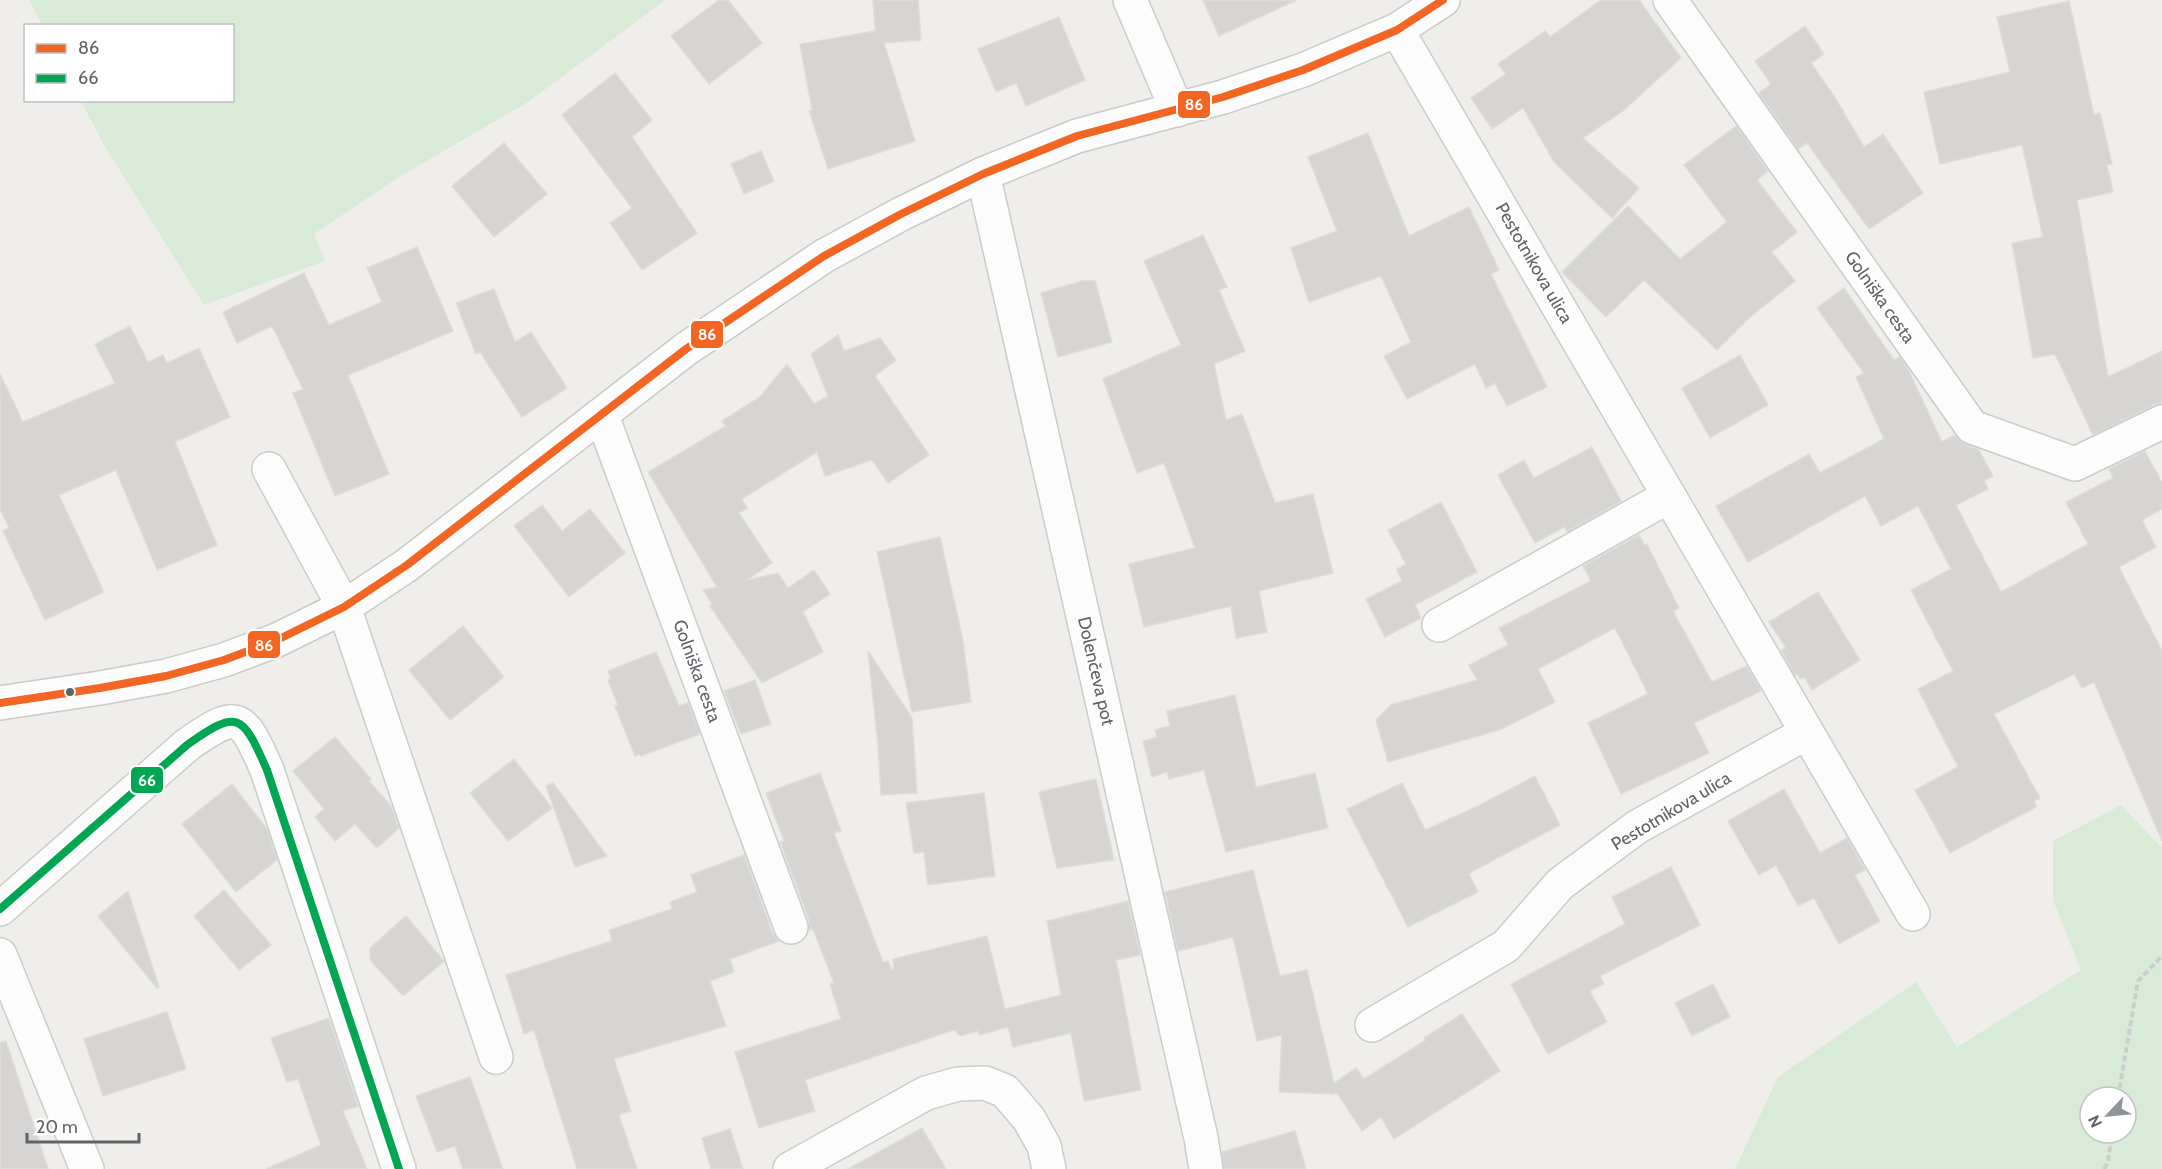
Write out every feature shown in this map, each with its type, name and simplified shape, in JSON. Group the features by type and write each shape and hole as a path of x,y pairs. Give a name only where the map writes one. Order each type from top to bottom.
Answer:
{"street":[{"path":"1130,0 1177,110"},
{"path":"0,703 166,676 224,660 277,640 344,608 407,565 686,349 824,256 901,214 983,174 1077,136 1223,97 1303,70 1397,30 1443,0"},
{"name":"Golniška cesta","path":"1670,0 1972,427 2001,435 2074,464 2162,422"},
{"name":"Pestotnikova ulica","path":"1397,30 1913,914"},
{"name":"Dolenčeva pot","path":"983,174 1128,812 1206,1169"},
{"name":"Golniška cesta","path":"602,416 791,927"},
{"path":"269,469 344,608 496,1057"},
{"path":"1438,625 1669,496"},
{"path":"0,909 187,745 215,725 226,721 238,722 253,737 267,770 399,1169"},
{"name":"Pestotnikova ulica","path":"1372,1025 1506,946 1560,884 1637,827 1806,733"},
{"path":"0,956 87,1169"},
{"path":"790,1169 926,1093 958,1084 985,1083 1005,1091 1029,1119 1044,1146 1049,1169"}],"path":[{"path":"2120,1085 2138,981 2162,956"},
{"path":"2104,1169 2108,1162 2110,1145"}],"green space":[{"path":"29,0 665,0 528,102 399,177 314,234 325,261 204,305 104,145 82,102 234,102 234,24 41,24"},
{"path":"2121,805 2162,848 2162,1169 1735,1169 1778,1077 1916,982 1957,1047 2081,970 2053,900 2053,841"}],"building":[{"path":"719,0 728,0 762,43 709,84 671,36"},
{"path":"873,0 918,0 921,40 884,43 915,141 828,169 809,111 812,110 800,44 875,31"},
{"path":"1203,0 1297,0 1219,36"},
{"path":"1601,0 1639,0 1681,58 1623,111 1583,138 1639,188 1612,218 1554,162 1523,108 1492,129 1471,98 1506,74 1498,64 1545,31 1550,37"},
{"path":"2069,1 2094,115 2100,113 2112,164 2107,165 2113,192 2077,200 2108,377 2162,351 2162,403 2093,435 2055,354 2033,358 2012,243 2043,237 2022,145 1940,164 1924,92 2010,72 1997,17"},
{"path":"1059,17 1085,80 1026,106 1016,83 996,92 978,49"},
{"path":"1805,26 1824,54 1811,63 1836,99 1864,147 1883,134 1923,193 1869,229 1807,143 1798,149 1759,93 1771,84 1755,61"},
{"path":"615,73 652,120 632,137 697,233 642,270 610,223 632,208 562,115"},
{"path":"1736,126 1768,171 1757,180 1797,232 1772,252 1795,281 1750,317 1717,350 1644,280 1606,317 1562,272 1628,206 1680,259 1727,222 1684,165"},
{"path":"1368,133 1409,236 1469,207 1499,270 1491,274 1547,387 1507,406 1495,383 1486,388 1475,364 1407,399 1384,356 1411,342 1381,276 1309,302 1291,248 1337,231 1308,157"},
{"path":"504,143 547,194 494,237 452,186"},
{"path":"761,151 774,181 744,194 731,164"},
{"path":"1203,235 1227,287 1219,290 1245,351 1214,364 1226,420 1242,414 1275,503 1313,494 1333,573 1259,591 1267,632 1236,638 1231,606 1144,627 1129,564 1195,548 1164,463 1137,473 1103,379 1181,345 1144,261"},
{"path":"417,247 453,331 348,375 389,474 335,496 293,393 303,389 272,326 237,343 223,312 304,273 329,325 382,302 367,268"},
{"path":"1082,281 1095,281 1112,342 1058,357 1041,293"},
{"path":"1844,288 1894,360 1900,357 1909,371 1942,442 1955,435 1965,444 1979,450 1993,476 1984,481 1988,489 1956,505 2001,592 2088,544 2066,502 2113,478 2109,469 2145,451 2162,483 2162,509 2142,520 2156,547 2119,567 2162,651 2162,841 2094,682 2082,688 2074,674 1994,714 2040,798 2034,801 2036,807 1950,853 1915,790 1958,767 1918,689 1953,671 1911,590 1951,569 1918,506 1881,526 1865,496 1748,562 1716,506 1809,454 1820,473 1884,439 1856,377 1864,373 1817,308"},
{"path":"494,289 515,342 531,332 567,388 522,417 480,352 476,354 456,303"},
{"path":"130,326 148,362 163,355 167,363 199,348 230,417 175,442 217,545 157,570 116,470 59,495 104,592 45,620 3,531 9,528 0,509 0,374 23,422 115,383 95,344"},
{"path":"838,335 844,351 880,338 896,360 875,376 929,455 888,483 872,460 825,476 817,452 742,499 747,508 739,513 772,563 747,580 778,573 788,588 814,570 830,594 803,612 823,652 762,683 710,606 712,604 703,590 717,587 648,472 726,426 722,421 760,397 787,364 814,404 828,396 811,354"},
{"path":"1740,355 1768,405 1710,438 1682,388"},
{"path":"1592,447 1621,501 1567,532 1564,527 1535,543 1498,475 1524,460 1534,478"},
{"path":"1441,502 1477,572 1415,605 1421,618 1385,637 1366,599 1402,581 1397,569 1406,564 1388,530"},
{"path":"542,505 562,531 590,509 625,553 569,597 514,526"},
{"path":"1639,535 1644,545 1647,544 1679,608 1673,611 1712,682 1747,666 1761,691 1694,723 1709,753 1621,794 1588,723 1648,694 1615,628 1538,669 1555,702 1502,729 1388,762 1376,720 1391,705 1477,680 1469,665 1508,645 1499,628 1591,581 1583,566"},
{"path":"940,537 963,641 971,702 912,712 877,552"},
{"path":"1818,592 1860,660 1812,690 1804,677 1800,679 1798,674 1795,675 1781,650 1786,648 1769,622"},
{"path":"463,626 504,677 450,720 409,670"},
{"path":"868,651 912,718 917,793 881,795"},
{"path":"656,652 679,706 688,703 700,734 641,756 640,754 635,756 615,706 618,705 608,680 611,679 608,671"},
{"path":"755,680 771,724 741,734 724,691"},
{"path":"1235,695 1256,787 1315,773 1328,828 1226,852 1204,770 1169,779 1167,772 1152,777 1143,741 1157,737 1155,730 1170,726 1167,711"},
{"path":"335,737 391,806 399,828 377,848 355,824 335,841 315,817 324,809 293,771"},
{"path":"514,759 552,808 508,841 470,793"},
{"path":"820,773 841,831 834,833 883,962 888,961 892,970 894,970 893,959 987,936 1005,1009 1061,995 1047,921 1128,901 1140,955 1116,960 1141,1090 1084,1101 1071,1033 1013,1047 1008,1027 979,1035 978,1031 960,1036 954,1030 805,1080 815,1111 759,1128 735,1052 841,1019 830,984 834,983 813,929 809,930 809,920 780,842 784,841 766,793"},
{"path":"1535,776 1560,825 1473,871 1469,874 1478,892 1408,927 1347,809 1402,783 1425,830 1476,807"},
{"path":"1096,779 1114,860 1057,868 1039,792"},
{"path":"553,783 607,856 575,867 546,786"},
{"path":"232,784 267,829 277,860 236,892 182,824"},
{"path":"1784,789 1820,853 1847,838 1865,870 1855,875 1880,921 1839,944 1814,898 1798,906 1776,865 1759,875 1728,821"},
{"path":"984,793 995,876 928,885 924,852 914,853 906,803"},
{"path":"744,855 773,934 779,941 730,959 734,972 710,981 726,1026 614,1059 631,1111 619,1115 637,1169 577,1169 534,1030 524,1034 506,975 612,941 609,930 672,909 670,902 697,892 691,875"},
{"path":"1671,867 1700,925 1600,976 1604,984 1590,991 1607,1022 1548,1054 1511,984 1625,924 1612,897"},
{"path":"1253,870 1280,976 1307,970 1334,1083 1356,1068 1364,1079 1462,1014 1500,1071 1394,1139 1381,1117 1362,1131 1335,1090 1336,1094 1279,1092 1282,1035 1257,1041 1233,937 1178,951 1165,892"},
{"path":"224,890 271,945 239,970 194,916"},
{"path":"128,891 159,987 157,988 98,916"},
{"path":"406,916 444,961 403,996 370,960 370,948"},
{"path":"1713,984 1730,1017 1692,1036 1675,1003"},
{"path":"167,1012 186,1069 103,1096 84,1039"},
{"path":"329,1018 358,1106 343,1111 367,1169 266,1169 321,1145 298,1079 287,1082 271,1038"},
{"path":"6,1041 48,1169 0,1169 0,1042"},
{"path":"470,1077 503,1169 463,1169 455,1146 437,1152 416,1096"},
{"path":"922,1128 946,1169 848,1169"},
{"path":"730,1129 743,1169 711,1169 702,1138"},
{"path":"1295,1131 1306,1169 1224,1169 1222,1152"}],"transit line":[{"name":"86","path":"0,703 166,676 224,660 277,640 344,607 407,565 686,349 824,256 901,214 983,174 1077,136 1223,97 1303,70 1397,30 1443,0"},
{"name":"66","path":"0,909 187,745 218,726 228,722 237,723 251,737 267,770 399,1169"}]}
